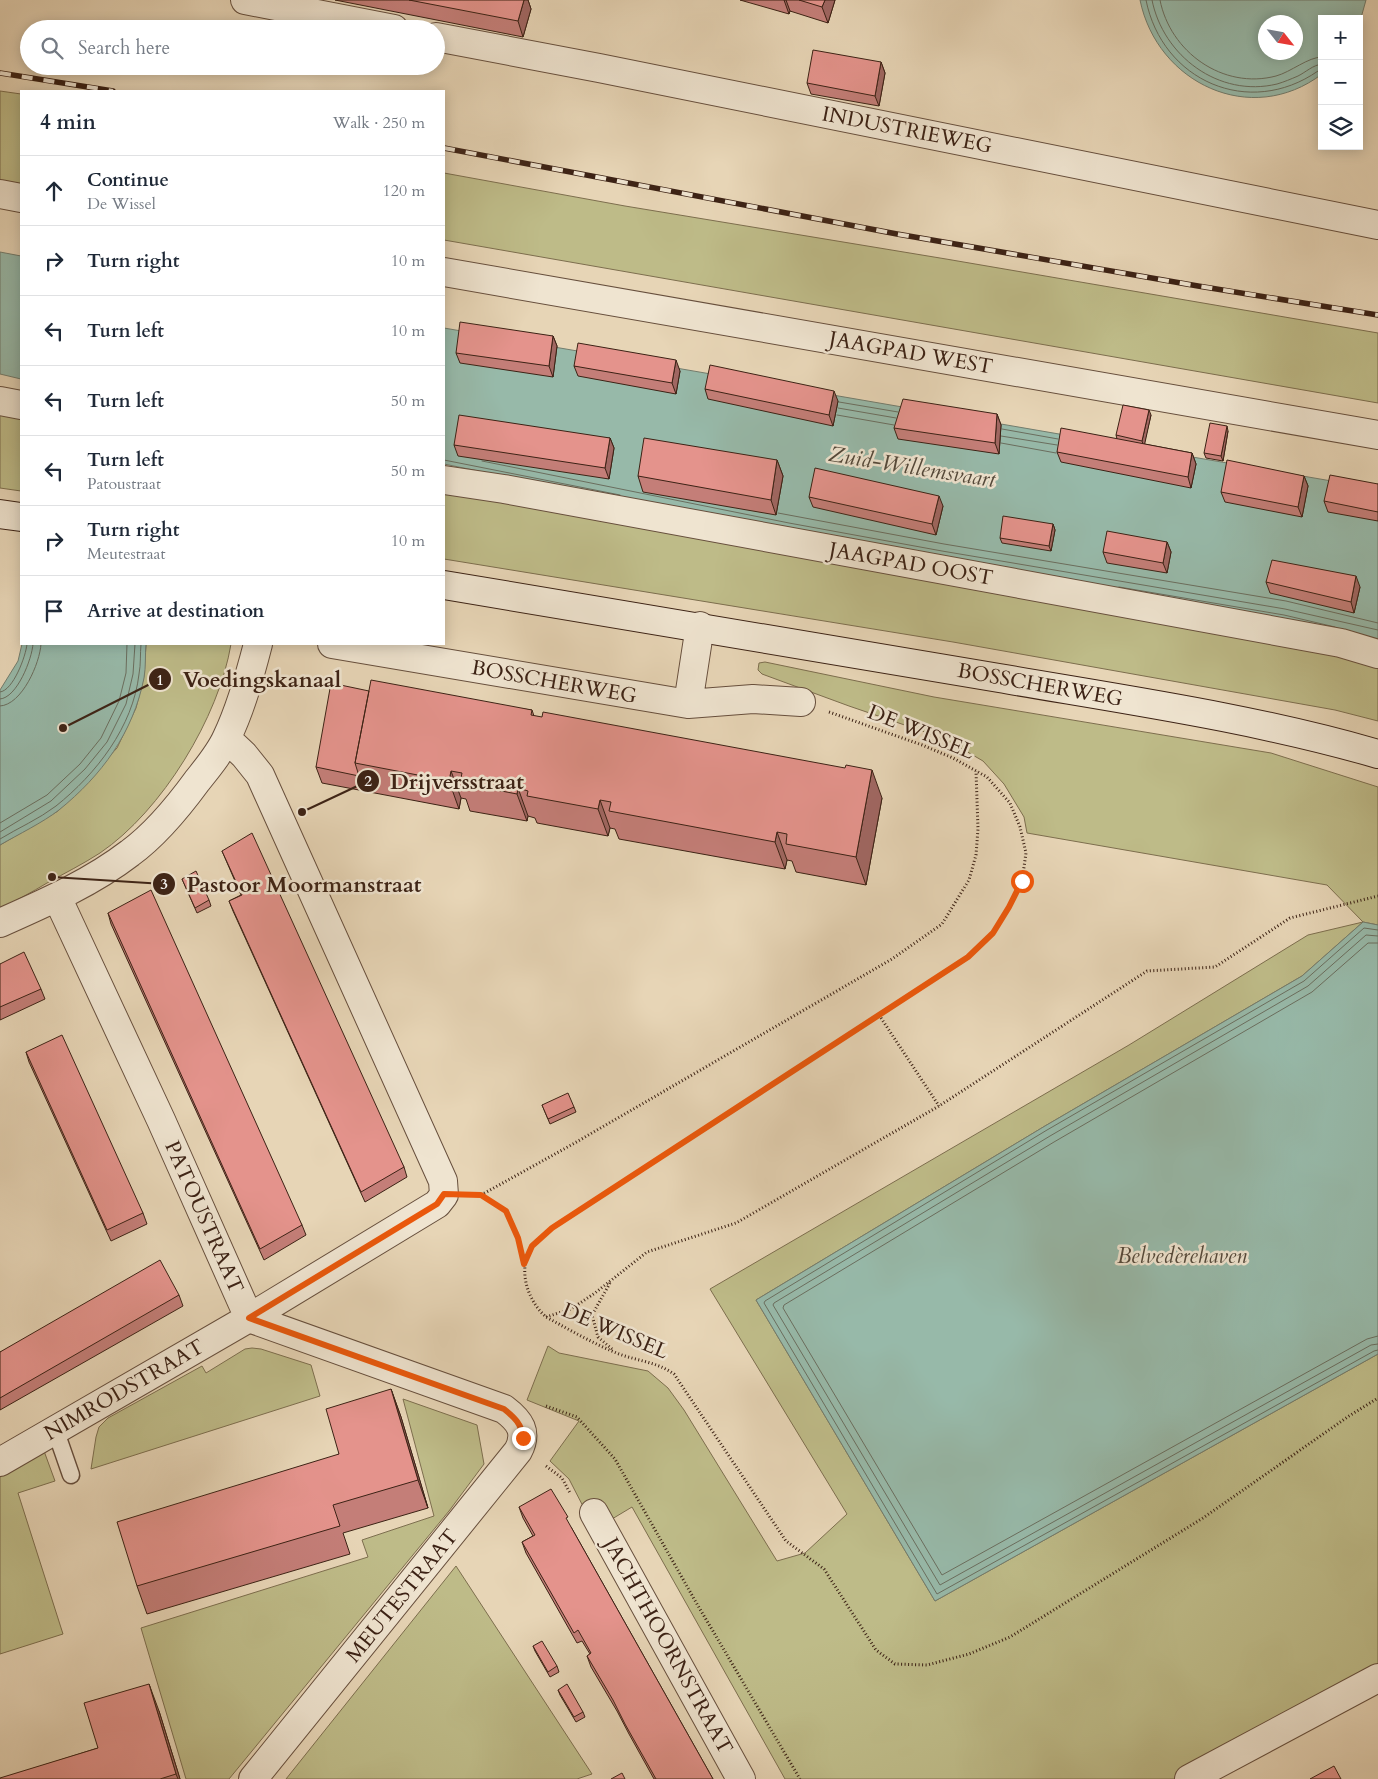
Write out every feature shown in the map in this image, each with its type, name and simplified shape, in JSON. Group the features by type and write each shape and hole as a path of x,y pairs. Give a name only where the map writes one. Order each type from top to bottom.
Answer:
{"street":[{"path":"245,0 348,20"},
{"name":"INDUSTRIEWEG","path":"445,39 1378,224"},
{"path":"0,194 20,198"},
{"name":"JAAGPAD WEST","path":"445,272 1378,435"},
{"path":"0,401 20,405"},
{"name":"JAAGPAD OOST","path":"445,480 1331,642 1378,654"},
{"path":"0,514 20,517"},
{"name":"BOSSCHERWEG","path":"445,585 700,626 1156,705 1278,728 1378,754"},
{"path":"688,704 700,626"},
{"path":"0,924 57,897 114,864 145,840 187,795 227,739 240,705 258,645"},
{"name":"BOSSCHERWEG","path":"338,645 688,704 753,699 801,702"},
{"path":"227,739 244,755 260,775 443,1181 444,1194"},
{"name":"PATOUSTRAAT","path":"57,897 161,1120 249,1318 504,1409"},
{"name":"NIMRODSTRAAT","path":"0,1462 249,1318 437,1204 444,1194"},
{"name":"MEUTESTRAAT","path":"253,1779 518,1451 522,1443 522,1431 518,1422 504,1409"},
{"name":"JACHTHOORNSTRAAT","path":"594,1514 741,1779"},
{"path":"1189,1779 1378,1678"}],"lane":[{"path":"55,1429 71,1475"}],"path":[{"name":"DE WISSEL","path":"801,702 922,744 953,758 987,777 1010,803 1020,828 1026,853 1022,881 993,933 968,957 552,1228 532,1246 524,1264 526,1284 537,1310 546,1318 616,1353 663,1366 674,1374 786,1541 824,1569 876,1650 895,1664 927,1665 969,1654 1010,1637 1203,1518 1349,1416 1378,1398"},
{"path":"444,1194 481,1195 573,1144 892,959 942,924 969,880 976,855 978,829 976,770"},
{"path":"546,1318 571,1309 647,1252 736,1223 939,1106 1146,971 1215,967 1290,918 1378,896"},
{"path":"879,1015 939,1106"},
{"path":"481,1195 506,1211 518,1238 524,1264"},
{"path":"612,1280 592,1315 598,1337 616,1353"},
{"path":"541,1404 577,1417 615,1458 697,1604 800,1779"},
{"path":"545,1466 562,1478"}],"shaded area":[{"path":"0,91 20,94 20,195 0,192"},
{"path":"445,173 625,206 1378,333 1378,403 445,240"},
{"path":"0,409 20,413 20,491 0,488"},
{"path":"445,490 1378,661 1378,721 1335,710 953,642 445,559"},
{"path":"146,645 231,645 214,702 201,731 166,788 145,813 123,835 100,853 0,908 0,845 58,811 117,748 136,708 144,676"},
{"path":"765,662 934,697 1271,753 1378,787 1378,925 1363,922 1327,885 1027,833 1024,817 1004,784 983,761 959,747 928,733 762,674 758,670 759,663"},
{"path":"1363,922 1302,976 1045,1126 756,1300 935,1601 1378,1354 1378,1678 1186,1779 785,1779 632,1507 612,1519 604,1504 587,1514 569,1479 550,1461 579,1421 527,1400 548,1346 559,1353 648,1371 668,1388 684,1410 777,1561 805,1553 847,1514 710,1289 1129,1045 1308,935"},
{"path":"245,1349 261,1349 311,1365 320,1396 91,1469 99,1427 108,1418 202,1366 206,1373"},
{"path":"403,1399 477,1425 484,1464 449,1511 229,1779 186,1779 141,1628 368,1557 362,1540 434,1516"},
{"path":"44,1451 55,1481 18,1493 63,1634 0,1654 0,1477"},
{"path":"456,1566 592,1774 577,1779 286,1779"}],"water":[{"path":"1140,0 1366,0 1362,15 1318,15 1318,76 1294,90 1266,97 1238,96 1211,88 1186,74 1166,54 1150,29"},
{"path":"0,252 20,256 20,379 0,374"},
{"name":"Zuid-Willemsvaart","path":"445,328 1378,489 1378,642 787,534 445,464"},
{"path":"22,645 146,645 145,674 139,698 124,735 114,752 75,797 38,824 0,845 0,690 18,661"},
{"name":"Belvedèrehaven","path":"1363,922 1378,925 1378,1354 935,1601 756,1300 1045,1126 1302,976"}],"building":[{"path":"409,0 524,0 518,21"},
{"path":"799,0 825,0 822,7"},
{"path":"813,50 881,62 875,96 807,83"},
{"path":"460,322 553,336 549,366 456,353"},
{"path":"578,343 676,360 672,383 574,366"},
{"path":"710,365 834,391 829,415 705,389"},
{"path":"903,399 997,414 995,443 894,428"},
{"path":"1123,405 1149,410 1142,441 1116,435"},
{"path":"459,415 610,438 605,468 454,445"},
{"path":"1210,423 1227,426 1221,456 1204,453"},
{"path":"1061,428 1192,453 1188,477 1057,452"},
{"path":"644,438 777,460 771,500 638,476"},
{"path":"1227,460 1304,476 1298,507 1221,492"},
{"path":"815,468 939,496 932,524 809,497"},
{"path":"1330,475 1378,484 1378,512 1324,501"},
{"path":"1003,516 1053,524 1049,546 1000,538"},
{"path":"1107,531 1167,542 1163,563 1103,552"},
{"path":"1272,560 1356,576 1351,602 1266,582"},
{"path":"371,680 532,710 531,715 542,717 543,712 845,768 846,765 872,770 856,857 786,844 787,834 777,832 775,842 609,811 611,802 600,800 598,809 527,796 528,791 518,788 517,794 460,783 462,773 451,771 449,781 355,763"},
{"path":"331,683 369,691 355,763 359,776 316,767"},
{"path":"252,833 404,1167 361,1192 229,901 242,895 222,851"},
{"path":"196,871 209,900 195,908 182,879"},
{"path":"151,890 302,1225 260,1249 108,913"},
{"path":"24,952 41,989 0,1007 0,964"},
{"path":"62,1035 143,1213 107,1230 26,1052"},
{"path":"568,1093 574,1107 548,1119 542,1105"},
{"path":"160,1260 179,1295 0,1398 0,1352"},
{"path":"391,1389 418,1480 333,1505 340,1526 137,1586 117,1522 339,1454 326,1409"},
{"path":"551,1489 713,1779 656,1779 587,1656 591,1653 578,1630 574,1633 522,1542 535,1535 519,1507"},
{"path":"542,1641 557,1666 548,1672 533,1646"},
{"path":"149,1684 176,1774 160,1779 0,1779 98,1748 84,1703"},
{"path":"567,1684 583,1712 574,1717 558,1690"},
{"path":"1334,1766 1341,1779 1310,1779"},
{"path":"622,1773 625,1779 611,1779"}],"railway":[{"path":"0,73 107,90"},
{"path":"445,148 897,234 1378,315"}],"place":[{"name":"Voedingskanaal","path":"63,728"},
{"name":"Drijversstraat","path":"302,812"},
{"name":"Pastoor Moormanstraat","path":"52,877"}],"route":[{"path":"523,1438 521,1426 504,1409 249,1318 437,1204 444,1194 481,1195 506,1211 518,1238 524,1264 532,1246 552,1228 968,957 993,933 1022,881"}]}
